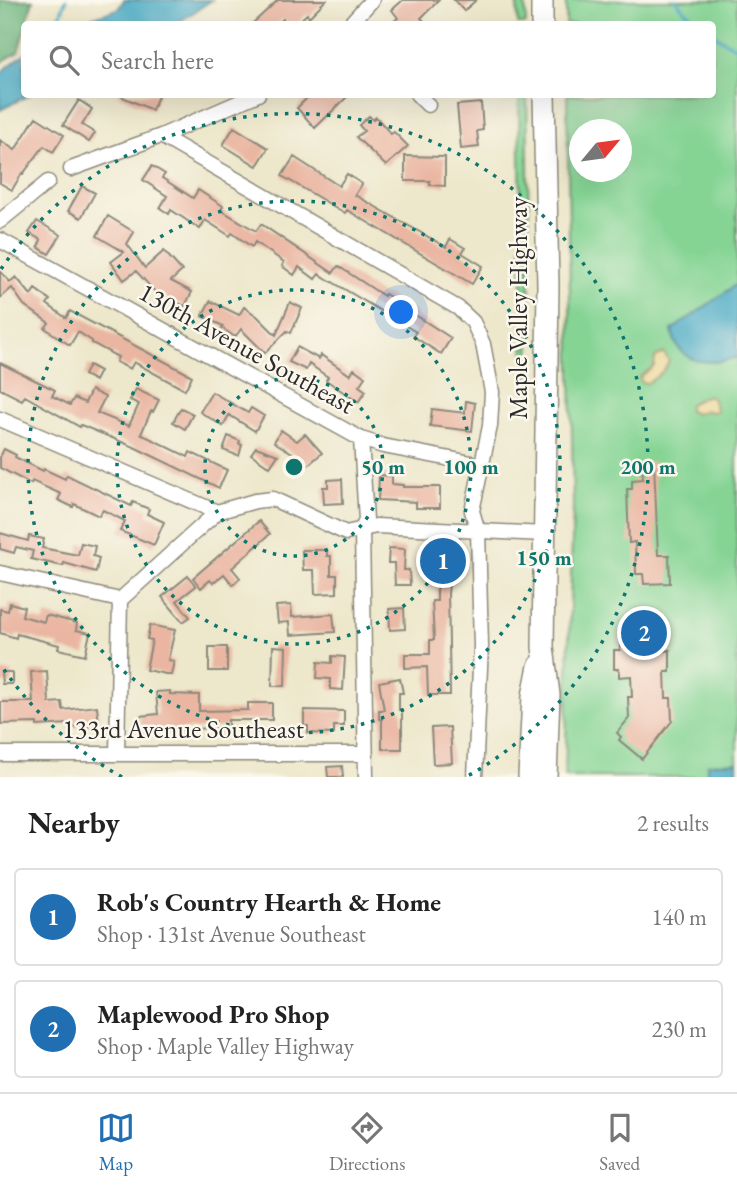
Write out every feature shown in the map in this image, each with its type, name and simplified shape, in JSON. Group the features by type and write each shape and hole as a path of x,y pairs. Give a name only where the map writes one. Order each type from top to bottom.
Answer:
{"main road":[{"path":"542,0 542,21"},
{"name":"Maple Valley Highway","path":"528,777 533,696 542,647 545,534 548,286 544,98"},
{"name":"Maple Valley Highway","path":"542,647 549,695 545,777"}],"street":[{"path":"353,21 372,0"},
{"path":"71,169 161,136 249,98"},
{"path":"161,136 458,308 473,322 483,344 492,392 490,426 472,511 478,531 481,646 475,777"},
{"path":"0,221 48,182"},
{"name":"130th Avenue Southeast","path":"0,240 361,439 383,446 482,465"},
{"path":"0,419 217,512"},
{"path":"361,439 366,520 362,530 366,777"},
{"path":"117,754 120,600 217,512 255,501 273,499 346,533 376,526 545,534"},
{"path":"0,573 120,600"},
{"name":"133rd Avenue Southeast","path":"0,754 366,754"}],"green space":[{"path":"0,0 33,0 27,21 21,21 18,52 0,63"},
{"path":"517,0 525,0 526,21 518,21"},
{"path":"566,0 737,0 737,777 565,777 573,507 567,98 716,98 716,21 566,21"},
{"path":"519,98 527,98 529,396 523,342"}],"sand":[{"path":"664,353 669,361 665,368 648,383 641,382 640,377 654,366 655,357"},
{"path":"708,395 717,411 705,410 696,414 689,411 689,404"}],"water":[{"path":"124,0 212,0 180,21 82,21 118,9"},
{"path":"21,56 21,98 23,98 0,110 0,73"},
{"path":"737,284 737,357 705,362 687,356 680,350 672,330"},
{"path":"737,762 737,777 707,777 707,764"}],"building":[{"path":"278,0 326,0 309,17 307,14 299,21 255,21"},
{"path":"403,0 439,0 421,18 424,21 394,21 398,18 392,10"},
{"path":"454,0 476,0 464,11"},
{"path":"125,98 157,98 152,110"},
{"path":"307,98 346,98 315,128 297,108"},
{"path":"79,100 92,109 82,125 95,133 89,142 63,125"},
{"path":"481,103 483,130 477,131 479,147 461,149 457,105"},
{"path":"369,116 373,120 376,117 391,134 394,132 408,146 386,166 356,137 364,131 359,125"},
{"path":"36,117 64,135 53,152 44,146 12,190 0,183 0,140 15,150"},
{"path":"234,127 268,148 257,166 223,145"},
{"path":"405,156 445,157 445,186 430,185 430,181 405,181"},
{"path":"294,157 339,186 347,174 362,184 355,195 446,247 450,239 465,248 462,253 483,266 472,284 347,210 345,213 282,176"},
{"path":"152,166 165,174 162,178 193,198 198,190 223,206 221,210 256,231 261,224 333,273 338,266 384,296 385,294 416,312 414,314 451,338 441,354 413,336 416,332 319,274 315,279 299,267 294,275 282,266 284,262 255,242 252,247 232,233 230,236 205,220 200,229 171,210 169,214 160,208 167,196 143,180"},
{"path":"82,186 95,193 81,218 68,211"},
{"path":"108,216 134,232 127,244 145,268 164,251 182,271 171,281 192,292 185,306 157,294 136,271 124,280 111,262 124,252 97,236"},
{"path":"37,221 61,235 49,254 38,247 41,240 29,233"},
{"path":"0,271 10,282 16,277 31,295 35,289 50,300 47,304 66,318 70,311 192,376 185,390 134,362 130,369 116,362 118,357 78,332 70,345 62,340 45,328 49,323 24,305 12,288 0,298"},
{"path":"210,301 239,315 244,307 276,335 290,302 302,308 291,333 287,331 265,353 241,329 235,337 222,328 223,326 202,316"},
{"path":"297,347 319,359 321,355 350,375 354,369 365,377 359,386 366,391 358,402 326,380 328,377 309,364 306,370 289,362"},
{"path":"0,363 55,390 52,396 70,405 74,398 85,403 91,390 105,397 97,413 129,426 139,404 130,400 136,389 159,400 141,434 188,457 190,452 227,470 219,488 134,447 81,425 80,427 25,396 22,400 0,389"},
{"path":"89,365 100,371 95,381 84,375"},
{"path":"212,392 248,413 251,408 264,416 255,431 229,415 223,426 200,412"},
{"path":"466,401 475,403 472,431 430,426 432,409 465,413"},
{"path":"181,408 193,414 185,429 173,422"},
{"path":"281,430 297,441 305,434 322,453 300,472 291,462 294,454 274,442"},
{"path":"228,436 240,441 239,444 242,445 239,456 223,450"},
{"path":"256,447 278,455 270,467 251,454"},
{"path":"4,449 43,471 44,469 65,479 67,475 131,506 133,502 149,509 147,514 164,522 154,545 120,531 125,521 103,510 99,516 74,504 73,507 58,500 61,494 32,481 31,484 0,468 0,457"},
{"path":"642,462 654,462 658,555 669,555 670,583 644,584 643,574 636,574 635,542 629,543 627,489 632,489 632,480 643,479"},
{"path":"379,475 392,476 392,484 403,487 440,487 440,508 416,508 416,502 378,500"},
{"path":"342,479 343,503 324,504 323,487 328,487 328,480"},
{"path":"259,521 270,534 232,568 240,578 233,585 224,574 213,583 210,580 201,588 193,578"},
{"path":"0,533 28,541 29,536 44,539 42,548 78,555 81,543 95,546 93,556 99,558 96,572 64,563 63,566 31,559 33,551 16,547 14,553 0,549"},
{"path":"389,548 405,549 404,570 409,570 410,585 395,585 394,563 388,563"},
{"path":"302,550 327,550 327,556 331,556 331,575 337,575 337,593 315,594 314,570 303,570"},
{"path":"433,554 453,555 448,593 450,695 428,695 427,667 405,668 405,654 430,654 430,640 434,640 432,601 437,601 437,568 432,567"},
{"path":"188,576 196,586 177,601 190,617 183,622 162,597"},
{"path":"10,603 24,607 22,616 44,622 46,615 77,623 76,630 90,633 85,655 58,649 59,645 17,634 16,638 0,633 0,609 8,611"},
{"path":"291,605 292,617 333,614 335,632 290,635 289,622 278,623 276,606"},
{"path":"404,608 405,629 390,630 389,609"},
{"path":"642,617 659,617 660,640 664,640 665,651 670,650 670,672 665,672 666,698 671,698 672,721 642,759 619,740 621,737 617,733 629,718 628,697 632,697 631,676 619,677 619,669 614,669 614,650 620,650 620,630 629,629 629,625 642,625"},
{"path":"150,625 175,630 168,660 174,661 171,675 146,670 152,640 147,639"},
{"path":"273,646 286,647 285,686 272,686"},
{"path":"209,647 227,647 227,671 209,671"},
{"path":"332,656 345,657 343,690 330,689 330,679 317,678 318,662 332,663"},
{"path":"47,671 49,703 62,702 63,710 97,706 99,725 69,728 69,724 1,724 1,702 33,702 31,672"},
{"path":"1,672 12,672 12,684 2,684"},
{"path":"400,678 403,693 399,693 402,749 382,749 382,719 379,719 379,710 384,710 379,682"},
{"path":"170,691 170,694 199,695 199,711 248,710 248,703 272,703 272,720 228,720 228,727 141,732 140,716 158,714 156,692"},
{"path":"304,710 344,711 344,726 334,726 334,734 308,733 308,726 304,726"},
{"path":"450,727 452,763 433,764 431,728"},
{"path":"342,766 343,777 328,777 327,767"}],"waterway":[{"path":"58,21 66,0"},
{"path":"675,0 695,21"},
{"path":"716,36 737,48"}],"place":[{"name":"Rob's Country Hearth & Home","path":"443,561"},
{"name":"Maplewood Pro Shop","path":"644,633"}]}
